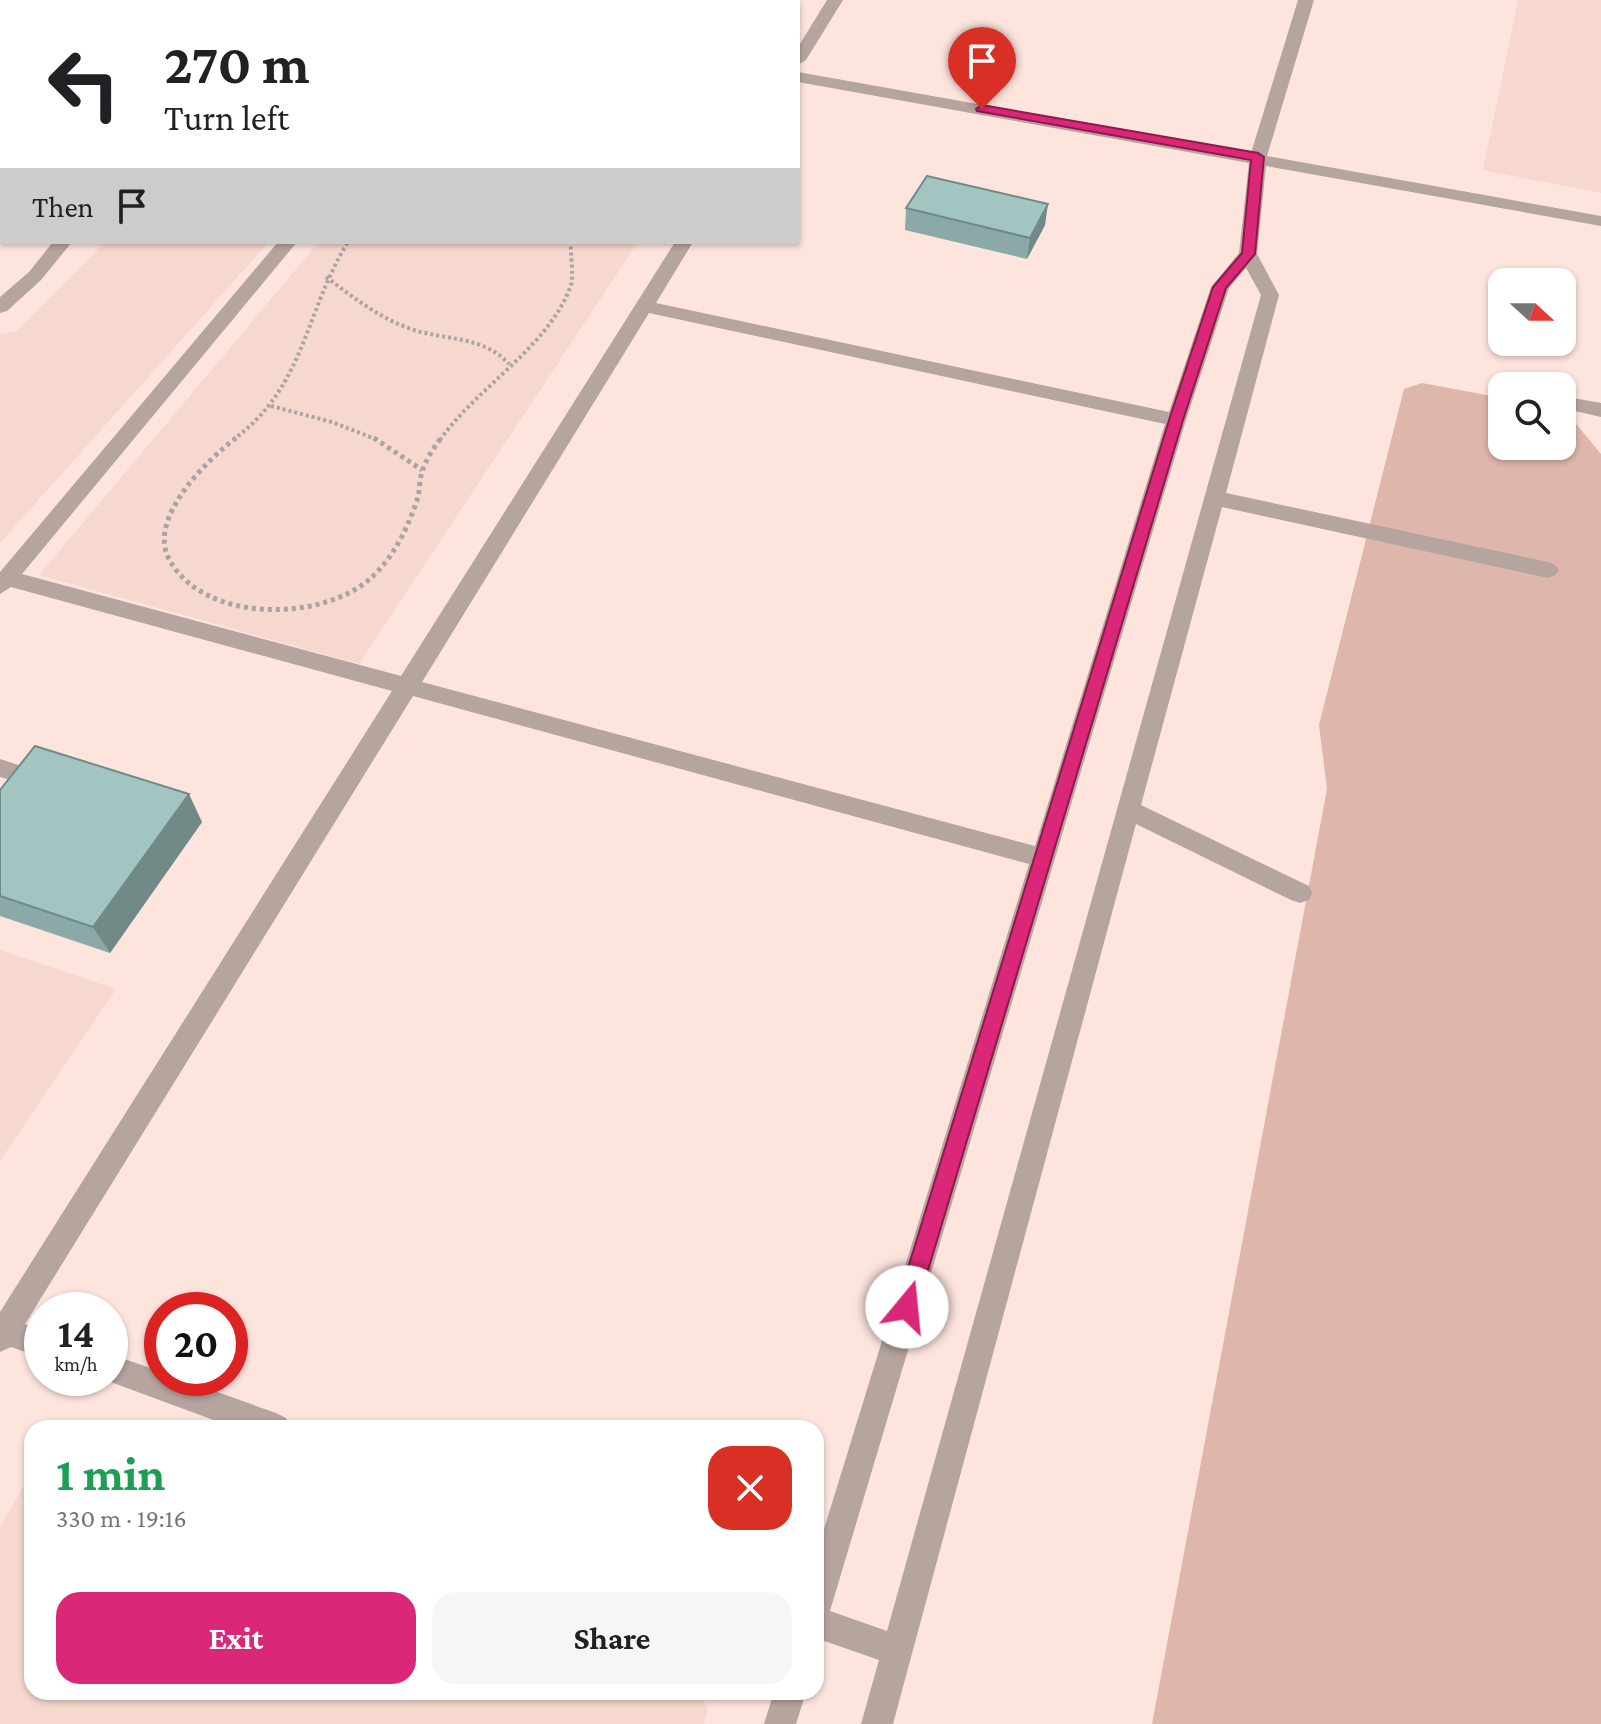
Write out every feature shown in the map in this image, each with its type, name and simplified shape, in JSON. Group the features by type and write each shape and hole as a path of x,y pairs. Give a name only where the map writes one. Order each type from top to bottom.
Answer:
{"lane":[{"path":"800,57 835,0"},
{"path":"877,1724 1270,295 1248,254 1258,157 1306,0"},
{"path":"800,77 1258,157 1601,221"},
{"path":"0,307 35,276 61,244"},
{"path":"286,244 3,582 407,685 1042,858"},
{"path":"24,1339 2,1333 683,244"},
{"path":"824,1580 1176,420 1220,287 1248,254"},
{"path":"644,306 1176,420"},
{"path":"1576,405 1601,410"},
{"path":"1215,498 1548,570"},
{"path":"1129,810 1300,893"},
{"path":"128,1375 254,1420"},
{"path":"824,1625 897,1651"},
{"path":"780,1724 788,1700"}],"path":[{"path":"347,244 326,277 323,296 305,344 271,406 201,467 166,522 168,556 175,565 189,582 235,606 275,611 322,603 363,585 390,556 419,496 422,470 444,437 493,378 552,320 573,281 569,261 571,244"},
{"path":"326,277 390,320 414,330 482,343 498,350 509,364"},
{"path":"271,406 344,424 376,437 422,470"}],"shaded area":[{"path":"800,0 1601,0 1601,1724 0,1724 0,244 800,244"},
{"path":"1518,0 1601,0 1601,193 1483,170"},
{"path":"103,244 267,244 0,543 0,334 15,332"},
{"path":"317,244 637,244 359,664 39,575"},
{"path":"1422,383 1488,395 1488,460 1576,460 1576,424 1601,454 1601,1724 1152,1724 1327,789 1319,725 1404,389"},
{"path":"0,950 116,989 0,1161"},
{"path":"24,1485 24,1700 703,1700 708,1709 704,1724 0,1724 0,1527"}],"building":[{"path":"927,176 1048,204 1030,238 906,208"},
{"path":"35,746 189,794 93,927 0,896 0,790"}],"route":[{"path":"907,1307 1176,420 1220,287 1248,254 1258,157 982,109"}]}
